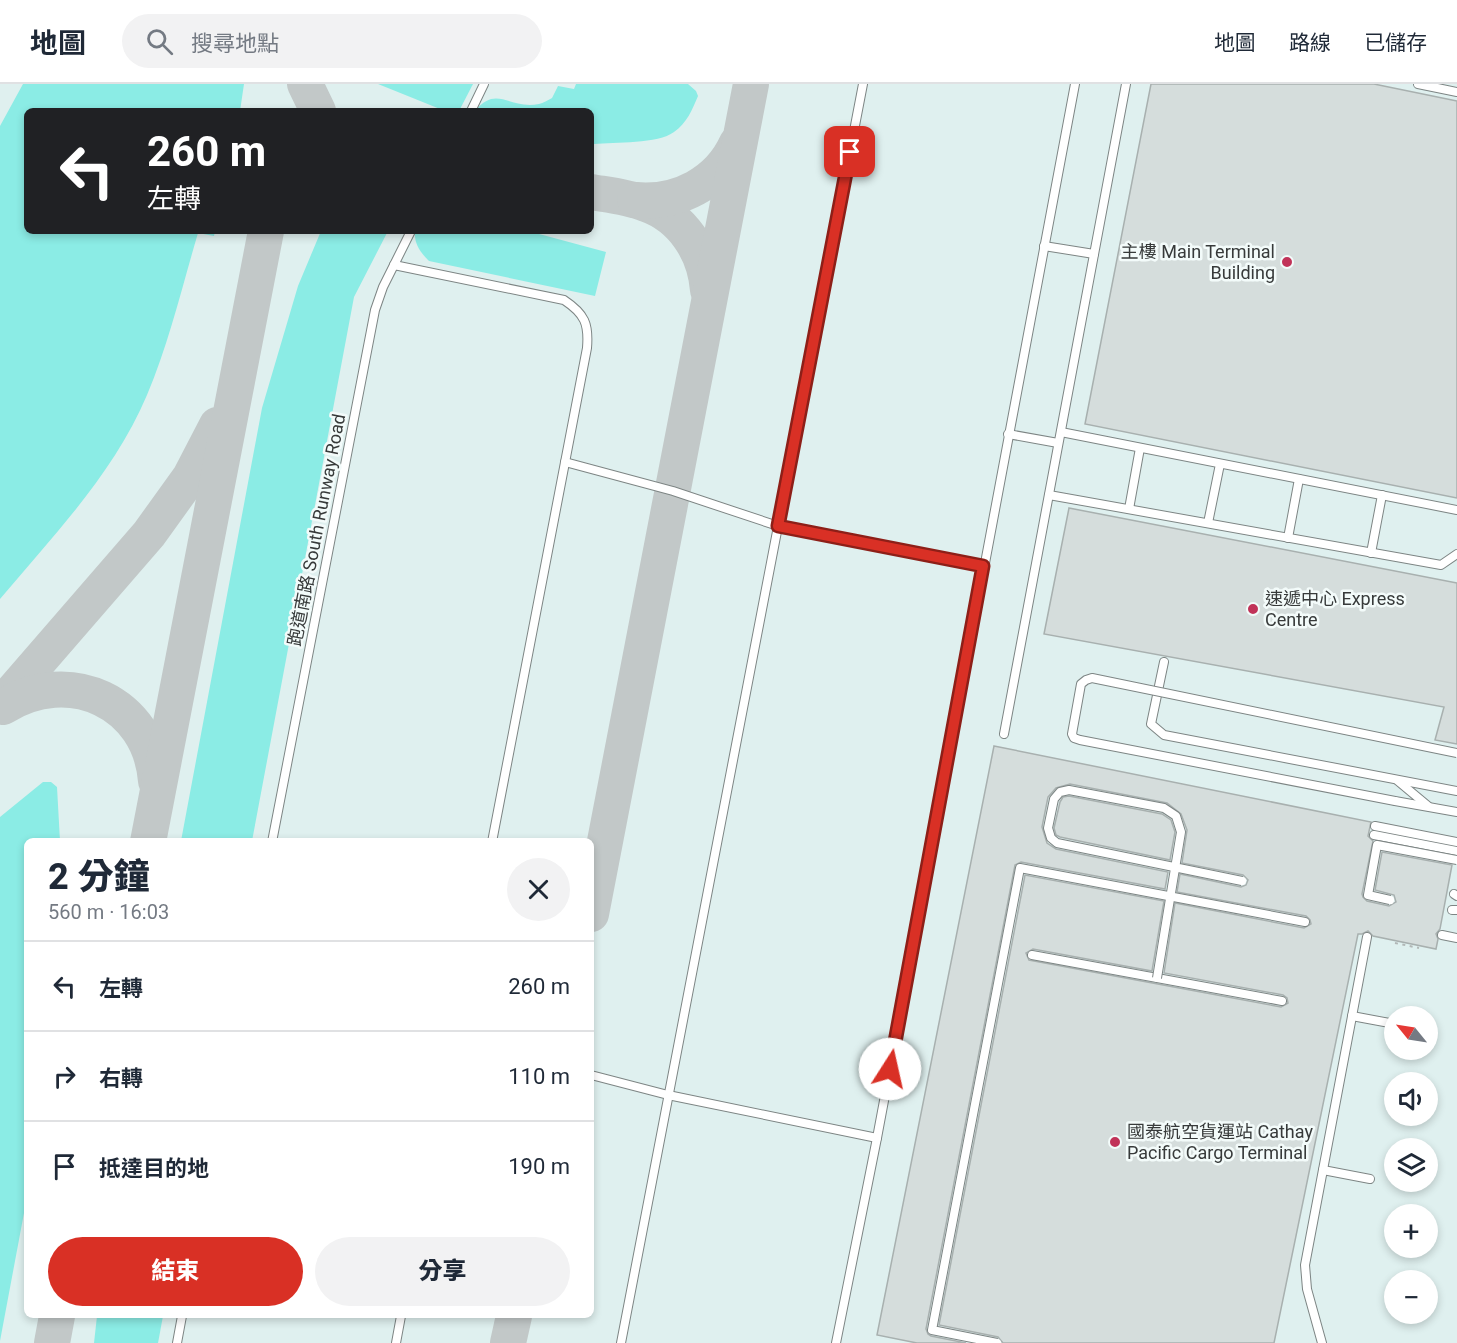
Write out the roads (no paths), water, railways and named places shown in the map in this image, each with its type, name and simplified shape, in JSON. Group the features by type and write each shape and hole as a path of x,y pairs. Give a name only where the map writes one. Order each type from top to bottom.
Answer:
{"lane":[{"path":"472,108 484,84"},
{"path":"621,1343 863,84"},
{"path":"836,1343 877,1138 1075,84"},
{"path":"1004,734 1126,84"},
{"path":"1418,84 1457,92"},
{"name":"跑道南路 South Runway Road","path":"273,838 375,310 383,287 410,234"},
{"path":"1044,246 1094,255"},
{"path":"394,265 564,300 584,318 588,330 587,348 493,838"},
{"path":"1060,432 1457,510"},
{"path":"1008,434 1058,443"},
{"path":"1129,509 1140,448"},
{"path":"565,462 673,491 778,526 983,566"},
{"path":"1208,523 1220,464"},
{"path":"1288,538 1299,479"},
{"path":"1049,495 1441,565 1457,554"},
{"path":"1371,553 1382,495"},
{"path":"1164,662 1151,724 1164,735 1457,792"},
{"path":"1457,753 1092,678 1081,684 1072,734 1074,738 1080,740 1457,812"},
{"path":"1397,780 1429,808"},
{"path":"1157,978 1174,877 1175,866 1181,832 1176,816 1164,808 1069,790 1060,792 1054,799 1048,828 1051,838 1057,843 1157,864 1167,866 1178,868 1242,881"},
{"path":"1457,842 1374,831 1457,851"},
{"path":"1390,900 1368,895 1377,845 1457,860"},
{"path":"997,1343 932,1330 1020,868 1305,922"},
{"path":"1442,935 1457,938"},
{"path":"1322,1343 1307,1289 1305,1265 1367,937"},
{"path":"1032,955 1282,1001"},
{"path":"1352,1016 1384,1022"},
{"path":"594,1076 668,1095 877,1138"},
{"path":"1323,1170 1370,1179"},
{"path":"177,1343 182,1318"},
{"path":"396,1343 401,1318"}],"place":[{"name":"主樓 Main Terminal Building","path":"1287,262"},
{"name":"速遞中心 Express Centre","path":"1253,609"},
{"name":"國泰航空貨運站 Cathay Pacific Cargo Terminal","path":"1115,1142"}]}
